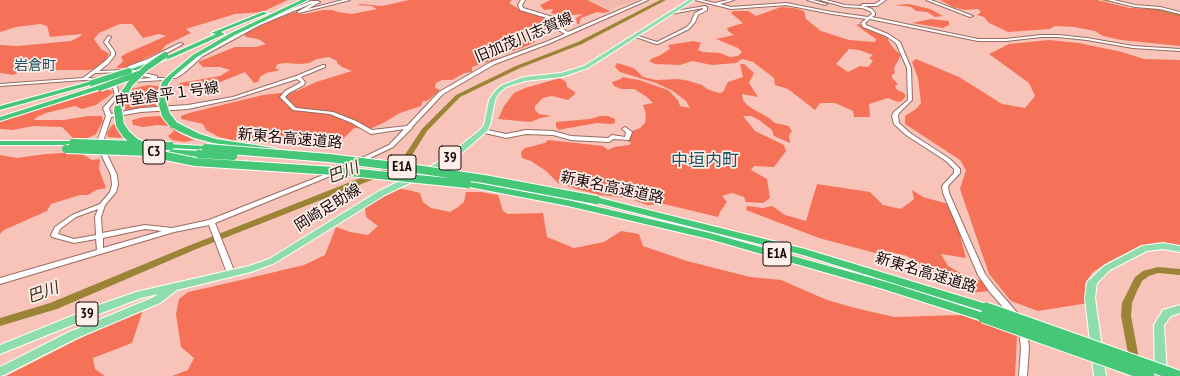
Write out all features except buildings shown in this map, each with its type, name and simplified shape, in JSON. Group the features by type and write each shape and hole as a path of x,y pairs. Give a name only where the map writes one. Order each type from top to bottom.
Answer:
{"highway":[{"path":"0,119 100,88 145,71 304,0"},
{"path":"304,0 233,34 195,56 171,76 165,84 161,99 166,115 173,124 197,136 216,141 329,158"},
{"name":"C3","path":"295,1 201,38 165,55 138,75 130,84 120,101 118,110 120,125 126,134 135,142 161,155 177,159 467,184"},
{"name":"C3","path":"0,108 92,83 134,69 175,54 295,1"},
{"name":"新東名高速道路","path":"0,143 73,143 170,146 397,173 467,184 568,203 710,236 984,313 1149,376"},
{"name":"新東名高速道路","path":"4,149 163,152 202,151 329,158 438,172 596,200 805,252 984,313 1178,376"}],"main road":[{"path":"483,131 487,125 492,100 497,92 504,86 524,79 562,74 578,70 592,64 692,0"},
{"name":"岡崎足助線","path":"0,350 139,295 251,269 272,261 382,193 438,166 483,131"},
{"path":"1100,376 1090,298 1092,282 1107,268 1145,248 1163,246 1180,249"},
{"path":"0,372 71,336 157,300 177,285"},
{"path":"1161,376 1159,325 1167,313 1180,310"}],"street":[{"path":"174,77 182,72 200,55 260,24 312,2 318,2 299,12 348,0"},
{"path":"523,0 520,5 521,9 552,18 556,27 568,34"},
{"name":"旧加茂川志賀線","path":"173,230 212,224 379,152 391,146 441,93 501,59 568,34 646,0"},
{"path":"697,0 734,8 786,4 832,13 870,18 978,40 1006,40 1041,36 1058,36 1087,39 1133,47 1180,50"},
{"path":"671,13 732,0"},
{"path":"809,0 841,8"},
{"path":"822,0 849,6 863,7 871,10 874,13 863,23 864,26 887,35 898,42 909,68 910,100 897,112 895,116 897,124 908,134 948,160 957,169 957,174 945,186 946,194 982,275 1021,324 1024,333 1025,348 1023,376"},
{"path":"838,0 848,1 860,5 876,5 884,0"},
{"path":"860,5 867,0"},
{"path":"928,0 972,16"},
{"path":"1109,0 1135,6 1160,8 1180,13"},
{"path":"815,2 813,3 816,8"},
{"path":"634,36 657,43 688,28 693,22 696,14 705,10 705,6"},
{"path":"849,6 862,14"},
{"path":"84,79 95,72 113,55 113,52 106,42 109,37"},
{"path":"126,71 127,69 150,60 181,44"},
{"name":"申堂倉平１号線","path":"109,116 134,111 178,108 255,92 298,77 323,66"},
{"path":"95,72 126,71 155,77 154,80"},
{"path":"298,77 303,82 302,84 287,92 282,97 295,109 331,113 354,122 371,132 410,127"},
{"path":"0,85 84,79 107,82 112,84 117,91 115,98 106,108 109,116 101,139 104,154 114,175 115,185 113,192 102,205 98,217 100,251"},
{"path":"107,82 118,80 138,82 164,79"},
{"path":"483,131 506,136 526,132 553,133 571,138 609,140 612,137 627,139 629,132 625,128"},
{"path":"102,205 74,216 57,228 54,235 56,237 74,241 145,228 173,230"},
{"path":"212,224 231,273"},
{"path":"0,281 173,230"}],"shaded area":[{"path":"0,0 288,0 262,12 235,14 186,29 191,33 166,45 161,51 125,68 116,68 123,61 121,57 166,36 159,34 143,38 132,24 120,24 99,33 94,39 101,49 109,54 101,66 90,70 22,70 14,75 0,73 0,45 17,46 71,41 82,34 50,37 47,26 40,24 16,27 0,32"},
{"path":"409,0 512,0 509,3 519,9 549,17 553,21 553,27 549,27 543,31 535,38 535,42 522,48 501,54 495,59 472,67 472,72 464,73 452,80 442,80 436,83 435,88 440,90 427,101 423,101 421,106 400,113 370,129 354,128 339,141 318,146 232,140 219,137 206,130 203,124 181,119 181,116 189,113 263,95 297,91 316,82 352,71 342,67 337,63 337,61 329,57 317,59 309,63 278,64 275,68 280,70 266,73 260,77 258,82 254,83 245,72 213,85 178,86 180,83 220,76 230,70 220,67 203,67 198,62 235,47 256,47 266,44 258,39 246,37 244,34 288,13 295,12 298,14 305,14 323,10 332,10 352,14 377,9 371,6 357,5 360,4 382,6"},
{"path":"550,0 587,0 610,11 604,13 597,12 581,18 579,24 577,24 576,18 583,14 562,16 551,13 553,9 544,10 540,5"},
{"path":"588,0 638,0 610,9"},
{"path":"940,0 1097,0 1130,8 1153,9 1180,15 1180,46 1121,40 1103,36 1095,31 1074,27 1055,26 1050,29 1008,32 989,23 984,17 977,15 981,12 978,9 964,10 953,7"},
{"path":"909,4 930,9 943,16 935,17 927,12 916,11 911,7 895,5"},
{"path":"781,7 794,8 804,11 806,19 821,31 849,40 875,42 876,39 856,25 860,24 862,27 888,38 894,49 901,55 894,68 895,73 892,75 892,78 898,84 895,86 897,90 904,93 906,96 902,101 898,102 888,98 869,104 870,117 854,117 853,111 835,103 820,103 815,110 788,89 775,85 774,78 753,62 742,59 736,63 712,65 692,61 680,65 655,64 649,61 670,49 668,45 694,41 701,43 698,50 703,52 720,53 730,57 738,56 742,52 738,48 716,39 734,35 728,31 727,28 743,23 731,13 733,11 748,11 756,16","holes":["849,49 859,50 873,55 869,58 873,61 868,67 860,66 848,72 836,64"]},
{"path":"931,19 949,21 949,25 943,28 912,23"},
{"path":"1049,40 1079,43 1122,52 1144,59 1180,60 1180,246 1162,243 1142,245 1105,264 1092,273 1085,284 1088,303 1038,311 1011,301 989,274 960,189 966,170 960,160 905,124 905,116 916,109 921,103 918,78 912,62 916,59 959,77 1002,104 1025,108 1035,96 1029,83 989,54 1009,44"},
{"path":"617,63 634,68 643,77 656,80 678,79 689,81 719,93 723,92 728,82 743,77 740,64 744,64 754,73 749,83 758,97 742,94 743,100 747,105 775,123 789,126 792,132 789,136 790,143 774,136 772,130 759,120 751,116 743,116 755,131 784,145 786,151 774,167 754,166 751,170 767,179 770,198 763,203 746,202 744,197 732,193 722,196 727,202 718,217 664,204 647,205 628,198 600,195 576,189 558,183 546,171 531,161 522,158 521,152 525,148 545,143 548,140 603,146 608,150 614,147 629,145 631,143 628,141 630,132 640,128 645,123 646,114 643,105 653,103 647,97 634,89 621,89 614,86 612,82 621,79 622,77 639,80 668,90 678,100 680,106 690,108 686,101 673,91 656,83 620,72 615,67"},
{"path":"560,78 566,82 567,87 575,92 575,94 568,100 552,96 543,98 535,106 535,110 539,114 551,116 530,122 498,119 504,106 514,93 525,88"},
{"path":"148,85 158,86 159,88 154,95 156,106 125,110 125,99 131,89"},
{"path":"107,89 114,92 96,105 82,109 75,106 46,113 34,120 64,120 88,116 102,116 103,121 96,134 88,138 73,138 62,127 33,126 13,130 0,129 0,121"},
{"path":"160,116 181,134 194,140 184,142 172,140 168,136 174,131 168,126 157,125 143,127 133,125 132,120 144,117"},
{"path":"600,116 608,116 615,119 615,123 597,123 558,130 556,126 556,122 590,119"},
{"path":"115,124 125,138 108,137 107,133 112,125"},
{"path":"79,152 92,160 100,159 99,169 106,188 96,190 88,195 80,195 51,204 47,211 4,230 0,234 0,155 17,158"},
{"path":"817,184 870,192 883,205 901,209 914,199 912,190 923,197 952,205 966,258 941,254 948,266 964,275 982,281 989,291 970,293 907,256 886,251 879,254 819,238 746,210 747,206 763,208 772,206 785,215 806,221"},
{"path":"399,188 420,193 423,202 431,208 450,212 464,202 466,192 481,192 498,195 503,211 508,214 543,213 547,237 574,248 604,242 621,231 639,234 643,246 687,261 750,277 781,280 827,300 855,308 894,317 962,315 1017,336 1015,376 172,376 188,370 194,358 181,347 176,314 179,299 188,292 304,265 325,255 336,227 350,232 368,235 378,226 366,217 365,208 383,195"},
{"path":"140,310 142,313 132,343 93,358 95,369 105,376 6,376 114,321"}],"waterway":[{"name":"巴川","path":"0,322 53,306 191,248 399,166 405,160 424,130 458,96 518,67 580,43 664,0"},
{"path":"1103,0 1158,10 1180,16"},
{"path":"1135,364 1126,316 1127,303 1132,291 1138,279 1146,273 1158,270 1180,272"}],"district":[{"name":"岩倉町","path":"35,66"},
{"name":"中垣内町","path":"705,161"}]}
